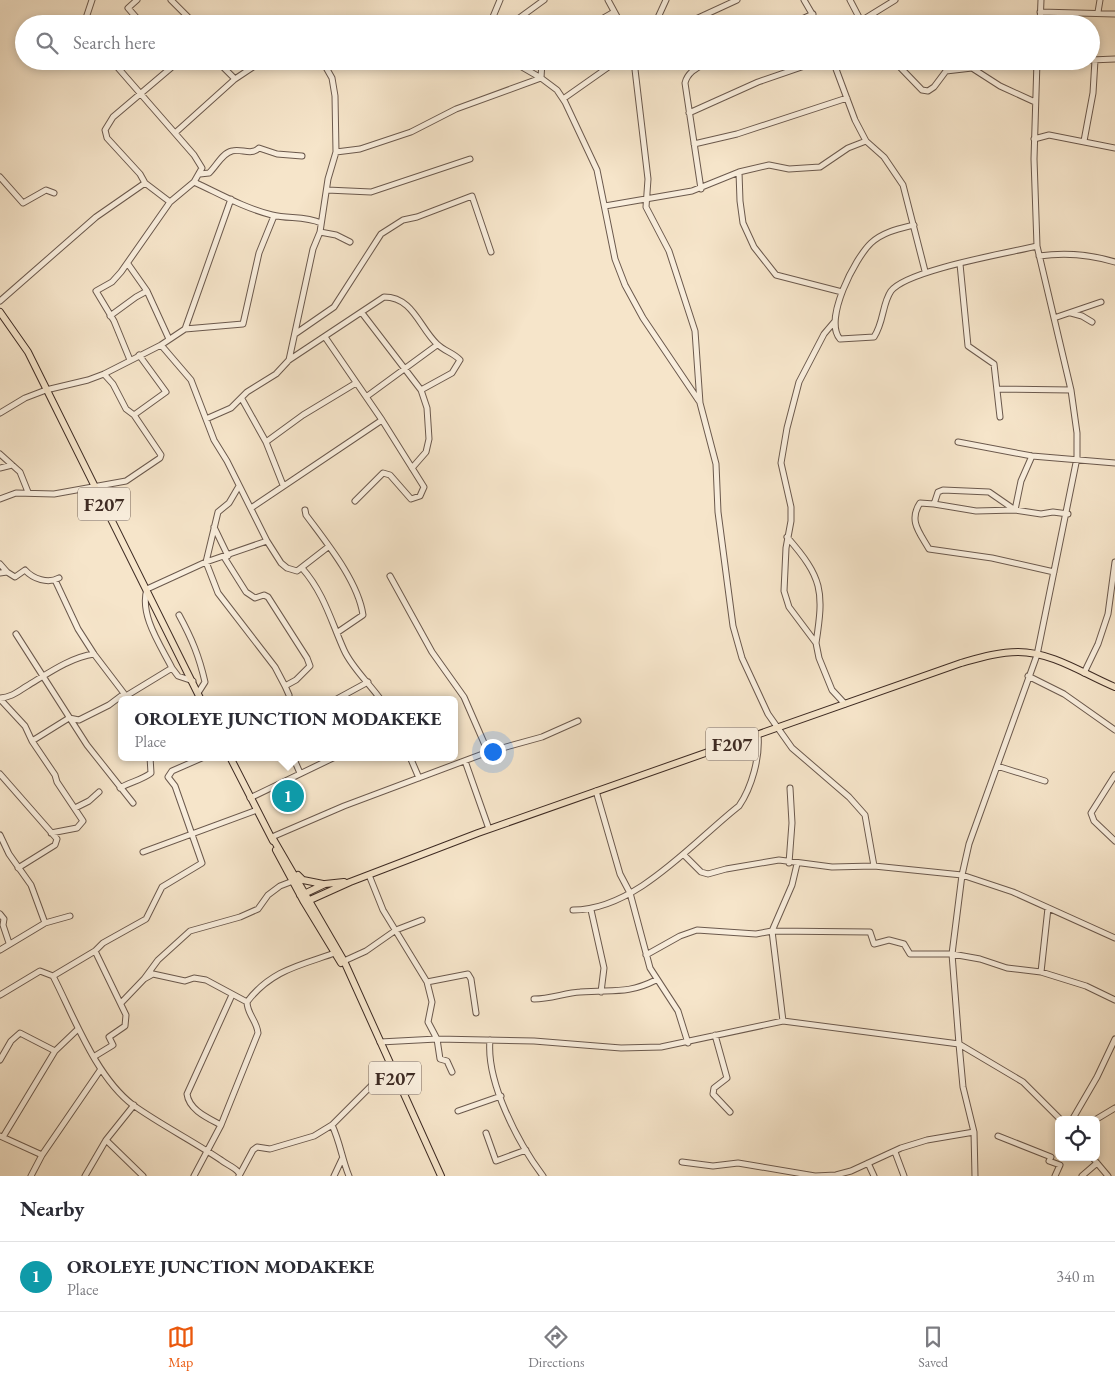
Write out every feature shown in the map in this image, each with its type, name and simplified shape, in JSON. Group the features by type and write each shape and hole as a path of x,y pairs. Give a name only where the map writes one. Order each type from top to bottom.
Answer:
{"main road":[{"name":"F207","path":"0,312 28,352 199,696"},
{"name":"F207","path":"305,898 321,895 489,829 596,791 961,663 991,655 1015,652 1037,655 1058,661 1115,687"},
{"name":"F207","path":"232,761 293,881 321,922 344,961 441,1176"},
{"name":"F207","path":"272,837 294,871 305,898 352,979"},
{"path":"294,871 304,880 325,884"},
{"name":"F207","path":"305,898 325,884 350,882"},
{"path":"321,895 317,910 321,922"}],"street":[{"path":"87,15 92,0"},
{"path":"134,15 128,8 136,0"},
{"path":"171,0 186,15"},
{"path":"494,15 500,0"},
{"path":"523,15 544,0"},
{"path":"608,0 616,15"},
{"path":"659,15 666,0"},
{"path":"704,15 737,0"},
{"path":"804,0 813,14"},
{"path":"850,0 858,15"},
{"path":"872,15 895,0"},
{"path":"1041,0 1040,12 1098,12 1115,14"},
{"path":"1098,12 1100,0"},
{"path":"609,15 614,12"},
{"path":"1100,60 1115,59"},
{"path":"120,70 194,155 202,168 194,182 170,202 128,264 112,282 96,291 110,316 130,360"},
{"path":"168,70 113,117 105,130 106,138 145,182 170,202"},
{"path":"226,70 235,79"},
{"path":"175,133 235,79 248,70"},
{"path":"289,360 312,249 320,232 328,179 336,152 335,96 332,78 327,70"},
{"path":"527,70 557,90 563,99 597,170 615,259 625,285 643,318 700,403"},
{"path":"541,70 541,78"},
{"path":"563,99 604,70"},
{"path":"635,70 648,179 646,207 669,251 695,331 700,403 716,464 718,512 733,626 749,674 768,714 792,748 859,806 865,815 874,866"},
{"path":"696,70 687,76 685,83 701,189"},
{"path":"690,113 758,82 793,70"},
{"path":"836,70 866,142 884,158 903,185 925,271"},
{"path":"903,70 922,90 928,91 934,87 946,70"},
{"path":"976,70 988,76 1000,86 1035,102"},
{"path":"975,1176 974,1132 964,1087 952,954 962,875 969,844 1037,655 1068,514 1077,458 1077,433 1071,390 1037,246 1034,139 1037,70"},
{"path":"1084,141 1093,93 1093,70"},
{"path":"336,152 360,149 411,132 456,109 541,78"},
{"path":"694,144 738,134 847,98"},
{"path":"1034,139 1049,135 1115,148"},
{"path":"605,206 701,189 739,172 769,165 789,169 820,168 848,148 866,142"},
{"path":"200,174 209,173 232,150 250,152 259,148 277,154 302,156"},
{"path":"327,190 371,192 470,159"},
{"path":"739,172 743,223 754,247 776,275 842,292"},
{"path":"0,177 23,203 46,190 54,193"},
{"path":"0,301 96,217 145,182"},
{"path":"194,182 231,199 242,207 274,216 310,218 321,223"},
{"path":"295,334 334,307 381,234 403,220 417,217 472,196 491,252"},
{"path":"185,330 231,199"},
{"path":"0,413 25,398 46,390 88,380 104,374 161,345 185,330 243,324 259,253 274,216"},
{"path":"914,225 882,235 871,243 858,260 842,292 835,321 836,335 840,339 874,337 882,325 884,306 890,292 897,285 925,271 1037,246"},
{"path":"320,232 336,235 350,242"},
{"path":"1039,256 1061,253 1083,254 1115,262"},
{"path":"128,264 147,291 169,340"},
{"path":"960,264 966,309 967,340 971,349 992,361 1000,417"},
{"path":"110,316 147,291"},
{"path":"206,419 231,408 247,392 276,374 289,360 362,313 379,299 394,297 408,305 437,345 458,358 460,363 452,372 421,390"},
{"path":"1054,318 1101,302"},
{"path":"362,313 421,390 427,408 429,439 426,452 412,468"},
{"path":"1071,313 1082,316 1092,322"},
{"path":"816,644 788,607 784,591 787,537 791,521 791,508 781,463 787,428 799,382 824,334 835,321"},
{"path":"325,337 382,420 424,487 422,493 414,499 408,498 390,475 383,473 355,501"},
{"path":"161,345 170,357 186,372 214,440 227,461 267,541 287,568 297,571 328,547"},
{"path":"366,397 403,368 437,345"},
{"path":"134,415 166,392 139,355"},
{"path":"0,499 28,492 54,494 126,481 160,458 161,455 134,415 126,409 113,384 104,374"},
{"path":"266,442 303,415 356,383"},
{"path":"997,390 1071,390"},
{"path":"242,398 266,442 283,485"},
{"path":"250,508 382,420"},
{"path":"958,442 1032,456 1077,458 1115,464"},
{"path":"0,454 20,472 28,492"},
{"path":"1015,510 1021,480 1032,456"},
{"path":"0,468 12,465"},
{"path":"239,486 229,503 218,512 206,562 218,593 275,667 289,695"},
{"path":"934,504 938,492 943,490 989,492 1015,510"},
{"path":"1054,572 992,558 929,549 914,524 920,503 976,511 1015,510 1041,514 1053,512 1068,514"},
{"path":"305,510 306,515 343,568 359,596 363,615 338,632"},
{"path":"214,527 226,556 246,592 255,598 264,595 268,596 307,658 310,666 296,680 286,686"},
{"path":"787,537 804,557 817,580 821,609 816,644 824,675 832,690 845,704"},
{"path":"193,681 178,676 172,668 148,618 144,596 147,589 206,562 267,541"},
{"path":"1084,673 1098,644 1108,614 1115,562"},
{"path":"0,564 15,577 25,570 30,576 43,580 57,579 78,629 94,654 126,696"},
{"path":"302,568 314,582 338,632 345,652 378,696"},
{"path":"0,573 7,572"},
{"path":"390,576 432,652 464,697 488,752"},
{"path":"179,616 197,649 201,664 205,682 199,696"},
{"path":"16,634 45,676 69,718 133,803"},
{"path":"0,698 11,697 45,676 84,656 94,654"},
{"path":"131,696 172,668"},
{"path":"1028,676 1064,694 1115,730"},
{"path":"342,696 368,682"},
{"path":"0,698 25,726 32,741 50,766 57,782 81,818 81,825 77,828 51,833"},
{"path":"32,741 69,718 79,720 109,705 118,698"},
{"path":"272,837 344,806 488,752 542,737 578,721"},
{"path":"573,910 591,910 630,893 684,855 739,806 745,797 757,754 758,735"},
{"path":"120,788 132,781 145,778 151,773 150,761"},
{"path":"53,976 95,951 103,943 146,919 162,887 202,864 193,833 175,786 168,776 172,771 195,761"},
{"path":"295,761 300,773"},
{"path":"250,798 326,761"},
{"path":"412,761 419,778"},
{"path":"465,761 489,829"},
{"path":"997,766 1045,781"},
{"path":"0,774 57,839 55,845 18,868"},
{"path":"1115,775 1091,812 1094,822 1115,841"},
{"path":"789,862 792,824 790,788"},
{"path":"596,791 620,874 630,893 646,954 656,980 678,1011 688,1043"},
{"path":"75,808 89,801 99,792"},
{"path":"143,852 257,810"},
{"path":"0,835 18,868 31,885 45,922"},
{"path":"684,855 701,872 708,874 779,860 797,864 832,867 874,866 962,875 1013,892 1115,938"},
{"path":"782,1021 772,931 792,885 797,864"},
{"path":"368,875 382,910 396,930 407,952 428,982 432,1002 428,1022 436,1039 440,1059 447,1061 452,1072"},
{"path":"121,1003 144,979 158,960 190,931 240,917 258,909 268,895 280,886 293,881"},
{"path":"1041,972 1048,908"},
{"path":"591,910 604,968 601,992"},
{"path":"0,914 4,919 3,925 9,943"},
{"path":"0,950 45,922 70,916"},
{"path":"344,961 366,951 396,930 422,920"},
{"path":"646,954 680,936 697,930 756,934 772,931 870,932 874,944 889,940 904,944 910,954 952,954 980,959 1007,968 1041,972 1086,986 1115,1000"},
{"path":"95,951 126,1015 126,1026 109,1037 113,1045 95,1056"},
{"path":"194,1176 221,1125 258,1033 257,1025 247,1009 247,1002 266,983 296,964 336,953"},
{"path":"0,995 40,971 53,976 78,1029 112,1085 134,1105 207,1150 239,1175 253,1150 257,1147 270,1149 314,1136 332,1125 372,1085 393,1073"},
{"path":"144,979 153,974 185,981 194,978 206,980 222,986 232,995 247,1002"},
{"path":"428,982 468,974 471,979 476,1013"},
{"path":"534,999 552,998 580,992 618,992 641,987 656,980"},
{"path":"221,1125 194,1108 188,1100 187,1094 232,995"},
{"path":"380,1042 436,1039 490,1040 621,1048 661,1047 688,1043 782,1021 959,1044 1022,1082 1057,1116"},
{"path":"42,1155 2,1136 55,1051 78,1029"},
{"path":"0,1060 11,1041 20,1033 55,1051"},
{"path":"715,1036 727,1078 714,1088 713,1094 730,1112"},
{"path":"1074,1116 1098,1078 1115,1039"},
{"path":"490,1040 489,1052 508,1117 543,1176"},
{"path":"31,1176 42,1155 101,1069"},
{"path":"458,1111 501,1096"},
{"path":"85,1176 106,1140 134,1105"},
{"path":"1100,1117 1115,1108"},
{"path":"332,1125 340,1142 342,1159 349,1176"},
{"path":"682,1162 713,1166 738,1163 815,1176 836,1175 927,1140 974,1132"},
{"path":"486,1133 496,1161 526,1150"},
{"path":"998,1136 1051,1157 1049,1161 1060,1165 1055,1176"},
{"path":"106,1140 143,1176"},
{"path":"895,1152 904,1176"},
{"path":"334,1176 342,1159"},
{"path":"868,1163 874,1176"},
{"path":"1082,1176 1097,1163 1108,1176"}],"place":[{"name":"OROLEYE JUNCTION MODAKEKE","path":"288,796"}]}
